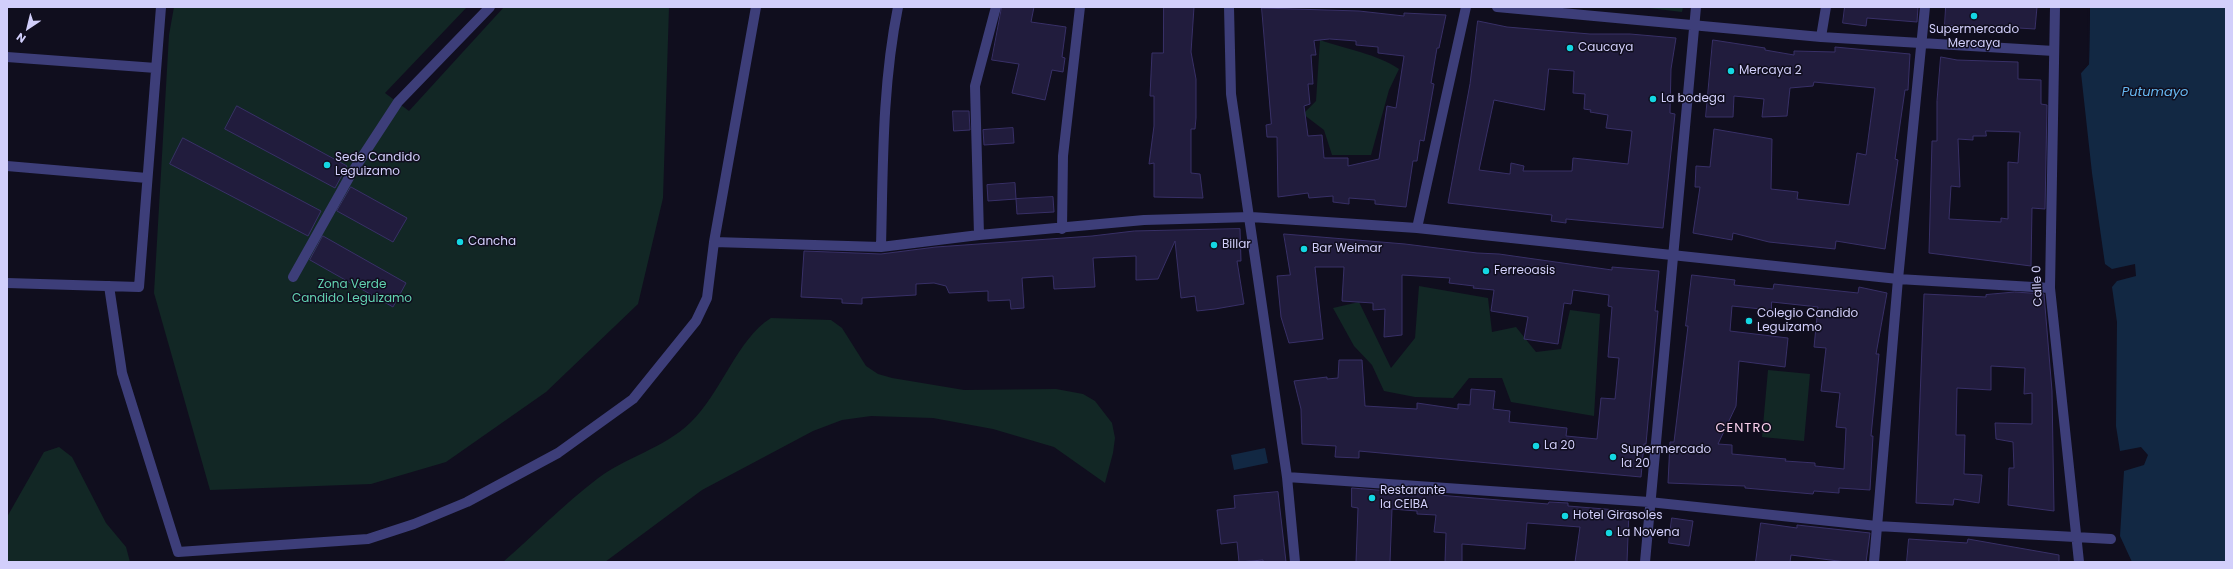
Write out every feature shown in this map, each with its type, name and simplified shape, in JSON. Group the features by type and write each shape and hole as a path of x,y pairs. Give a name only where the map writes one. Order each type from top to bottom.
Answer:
{"street":[{"path":"7,284 139,287 161,7"},
{"path":"293,277 351,174 398,102 490,7"},
{"path":"109,286 122,373 178,552 368,539 414,524 467,502 516,477 558,453 633,398 696,321 707,298 714,242 756,7"},
{"path":"881,247 884,126 890,46 898,7"},
{"path":"979,235 975,86 996,7"},
{"path":"1062,229 1063,156 1080,7"},
{"path":"1229,7 1231,94 1251,216 1287,477 1296,562"},
{"path":"1417,228 1466,7"},
{"path":"1497,7 1821,36 2054,51"},
{"path":"1645,562 1649,502 1674,255 1696,7"},
{"path":"1821,36 1826,7"},
{"path":"1874,562 1898,279 1925,7"},
{"name":"Calle 0","path":"2055,7 2050,288 2079,562"},
{"path":"7,57 156,68"},
{"path":"7,166 147,178"},
{"path":"714,242 881,247 979,235 1062,229 1144,220 1251,216 1417,228 1898,279 2050,288"},
{"path":"1287,477 1649,502 1877,526 2111,538"}],"green space":[{"name":"Zona Verde Candido Leguizamo","path":"174,7 467,7 385,93 409,111 504,7 669,7 663,198 638,304 546,392 446,462 371,484 210,490 154,293 169,35"},
{"path":"1641,7 1683,7 1682,12"},
{"path":"1320,40 1381,59 1399,69 1389,90 1371,155 1332,155 1324,130 1303,114 1316,101"},
{"path":"1419,286 1488,298 1492,332 1516,327 1536,352 1561,349 1570,310 1600,314 1594,416 1511,402 1502,378 1469,378 1453,398 1415,397 1384,391 1372,365 1354,346 1333,308 1359,302 1391,368 1415,338"},
{"path":"771,318 831,320 842,328 866,366 878,374 892,378 964,390 1056,389 1083,394 1095,401 1112,423 1115,438 1113,453 1105,483 1054,447 993,429 933,418 871,416 842,420 813,431 702,490 605,562 503,562 561,509 597,479 620,464 669,439 690,423 711,397 748,339 759,327"},
{"path":"1768,370 1810,374 1804,441 1762,437"},
{"path":"59,447 72,457 106,523 126,547 130,562 7,562 7,517 44,452"}],"water":[{"name":"Putumayo","path":"2090,7 2226,7 2226,562 2132,562 2120,536 2124,471 2144,465 2148,455 2141,447 2120,451 2116,426 2117,322 2112,287 2117,281 2136,276 2135,264 2112,269 2105,264 2092,173 2081,73 2089,64"},
{"path":"1265,448 1268,463 1234,470 1231,455"}],"pier":[{"path":"2088,7 2090,7 2089,64 2081,73 2080,72 2087,63"}],"building":[{"path":"1002,7 1034,7 1031,22 1066,27 1062,57 1065,58 1063,72 1052,70 1045,100 1012,93 1019,64 992,60"},
{"path":"1164,7 1194,7 1191,52 1196,79 1196,118 1195,129 1191,129 1191,173 1200,174 1203,198 1154,197 1154,163 1149,164 1154,126 1154,96 1150,96 1152,53 1163,53"},
{"path":"1845,7 1918,7 1917,22 1867,18 1866,26 1843,23"},
{"name":"Supermercado Mercaya","path":"1946,7 2037,7 2035,29 2002,27 2001,30 1945,25"},
{"path":"1262,8 1359,11 1404,16 1404,13 1446,15 1439,48 1437,48 1431,83 1434,84 1424,141 1420,140 1417,161 1413,161 1406,207 1375,204 1375,200 1349,198 1349,204 1333,202 1333,196 1309,198 1308,193 1278,197 1277,137 1267,137 1266,125 1271,124","holes":["1330,39 1356,41 1356,45 1378,47 1378,53 1404,56 1396,108 1387,106 1379,159 1348,166 1348,158 1324,158 1322,135 1308,136 1304,106 1310,104 1308,84 1313,84 1311,55 1316,55 1314,41"]},
{"path":"1478,21 1507,27 1590,34 1630,34 1676,38 1671,69 1670,113 1675,114 1663,228 1566,219 1566,223 1551,221 1552,215 1448,203 1470,84","holes":["1549,69 1574,71 1573,93 1585,94 1584,109 1591,110 1590,112 1608,115 1606,128 1632,131 1628,164 1573,158 1572,171 1523,171 1524,166 1511,163 1510,174 1479,170 1494,100 1544,110"]},
{"path":"1713,40 1765,48 1765,50 1794,55 1794,51 1835,52 1835,47 1910,54 1908,90 1905,90 1895,159 1898,160 1885,249 1836,241 1835,249 1769,242 1733,233 1732,240 1693,233 1700,187 1695,187 1696,166 1710,167 1714,129 1772,139 1771,189 1798,192 1797,199 1849,205 1857,153 1866,155 1875,88 1814,82 1813,86 1790,88 1787,116 1762,117 1764,99 1734,96 1733,117 1706,117"},
{"path":"1941,57 1957,60 2018,62 2018,79 2041,80 2041,104 2047,105 2045,209 2032,208 2031,266 1929,253 1932,141 1937,141 1937,101","holes":["1986,131 2020,132 2018,163 2008,162 2008,219 2001,218 2001,222 1949,219 1951,186 1960,187 1958,139 1973,140 1973,136 1986,136"]},
{"path":"237,106 347,166 335,188 225,129"},
{"path":"953,111 969,111 970,130 954,131"},
{"path":"1013,128 1014,143 984,145 983,130"},
{"path":"183,138 321,211 308,236 170,164"},
{"path":"1015,183 1016,199 988,201 987,185"},
{"path":"351,187 407,218 393,242 337,211"},
{"path":"1053,197 1054,212 1017,214 1016,199"},
{"path":"1240,229 1241,261 1237,261 1244,304 1215,309 1197,311 1195,296 1181,298 1175,241 1158,279 1136,280 1136,256 1093,258 1095,287 1054,289 1053,276 1022,278 1024,308 1011,309 1010,300 988,301 988,291 949,293 946,286 934,283 916,284 916,295 862,298 862,304 842,303 842,299 801,297 804,251 881,254 936,247 1092,236 1134,231"},
{"path":"1284,234 1405,244 1477,253 1499,254 1612,270 1612,267 1659,271 1655,311 1658,311 1646,444 1644,444 1641,477 1359,451 1359,458 1335,457 1336,446 1302,444 1301,409 1294,381 1327,377 1327,379 1338,378 1339,360 1362,360 1365,406 1417,409 1417,403 1458,409 1458,404 1470,405 1471,389 1495,391 1493,409 1510,411 1509,422 1567,428 1566,436 1597,439 1601,398 1615,399 1619,358 1608,357 1612,307 1608,306 1609,295 1573,290 1571,304 1564,303 1558,344 1524,339 1528,317 1491,311 1494,290 1473,288 1474,286 1449,283 1450,278 1402,275 1402,335 1384,337 1385,309 1373,310 1373,303 1342,301 1344,267 1315,267 1323,339 1289,343 1281,317 1277,276 1290,275"},
{"path":"323,236 406,283 393,307 310,260"},
{"path":"1692,275 1735,280 1734,285 1773,289 1774,284 1858,293 1859,287 1887,293 1876,354 1879,354 1871,436 1873,436 1870,490 1839,488 1839,493 1814,491 1813,494 1745,488 1745,486 1668,483 1670,442 1674,442 1688,326 1686,326","holes":["1772,302 1818,307 1814,347 1826,348 1821,391 1840,393 1836,427 1846,428 1844,469 1815,466 1815,463 1785,461 1786,459 1732,454 1732,445 1718,444 1736,406 1739,361 1785,367 1788,338 1730,331 1732,306 1771,310"]},
{"path":"2015,292 2044,294 2052,391 2054,511 2008,505 2009,468 2014,468 2013,442 1996,439 1995,423 2032,424 2032,393 2024,394 2025,368 1991,366 1991,390 1957,388 1956,435 1965,435 1964,474 1982,475 1979,503 1954,499 1953,505 1916,503 1924,294 1986,297 1986,295"},
{"path":"1352,488 1548,504 1549,502 1568,503 1568,506 1629,511 1627,562 1575,562 1580,527 1527,523 1525,549 1462,544 1462,562 1445,562 1446,533 1434,532 1436,515 1417,514 1417,511 1392,509 1390,562 1356,562 1358,508 1352,507"},
{"path":"1278,492 1286,562 1263,562 1263,560 1239,562 1237,542 1221,544 1217,510 1235,508 1234,496"},
{"path":"1672,518 1693,521 1689,546 1669,543"},
{"path":"1761,523 1797,528 1797,525 1870,533 1866,562 1846,562 1791,555 1790,562 1756,562"},
{"path":"1909,539 1967,543 1968,539 2059,555 2059,562 1907,562"}],"place":[{"name":"Supermercado Mercaya","path":"1974,16"},
{"name":"Caucaya","path":"1570,48"},
{"name":"Mercaya 2","path":"1731,71"},
{"name":"La bodega","path":"1653,99"},
{"name":"Sede Candido Leguizamo","path":"327,165"},
{"name":"Cancha","path":"460,242"},
{"name":"Billar","path":"1214,245"},
{"name":"Bar Weimar","path":"1304,249"},
{"name":"Ferreoasis","path":"1486,271"},
{"name":"Colegio Candido Leguizamo","path":"1749,321"},
{"name":"La 20","path":"1536,446"},
{"name":"Supermercado la 20","path":"1613,457"},
{"name":"Restarante la CEIBA","path":"1372,498"},
{"name":"Hotel Girasoles","path":"1565,516"},
{"name":"La Novena","path":"1609,533"}],"district":[{"name":"CENTRO","path":"1744,429"}]}
